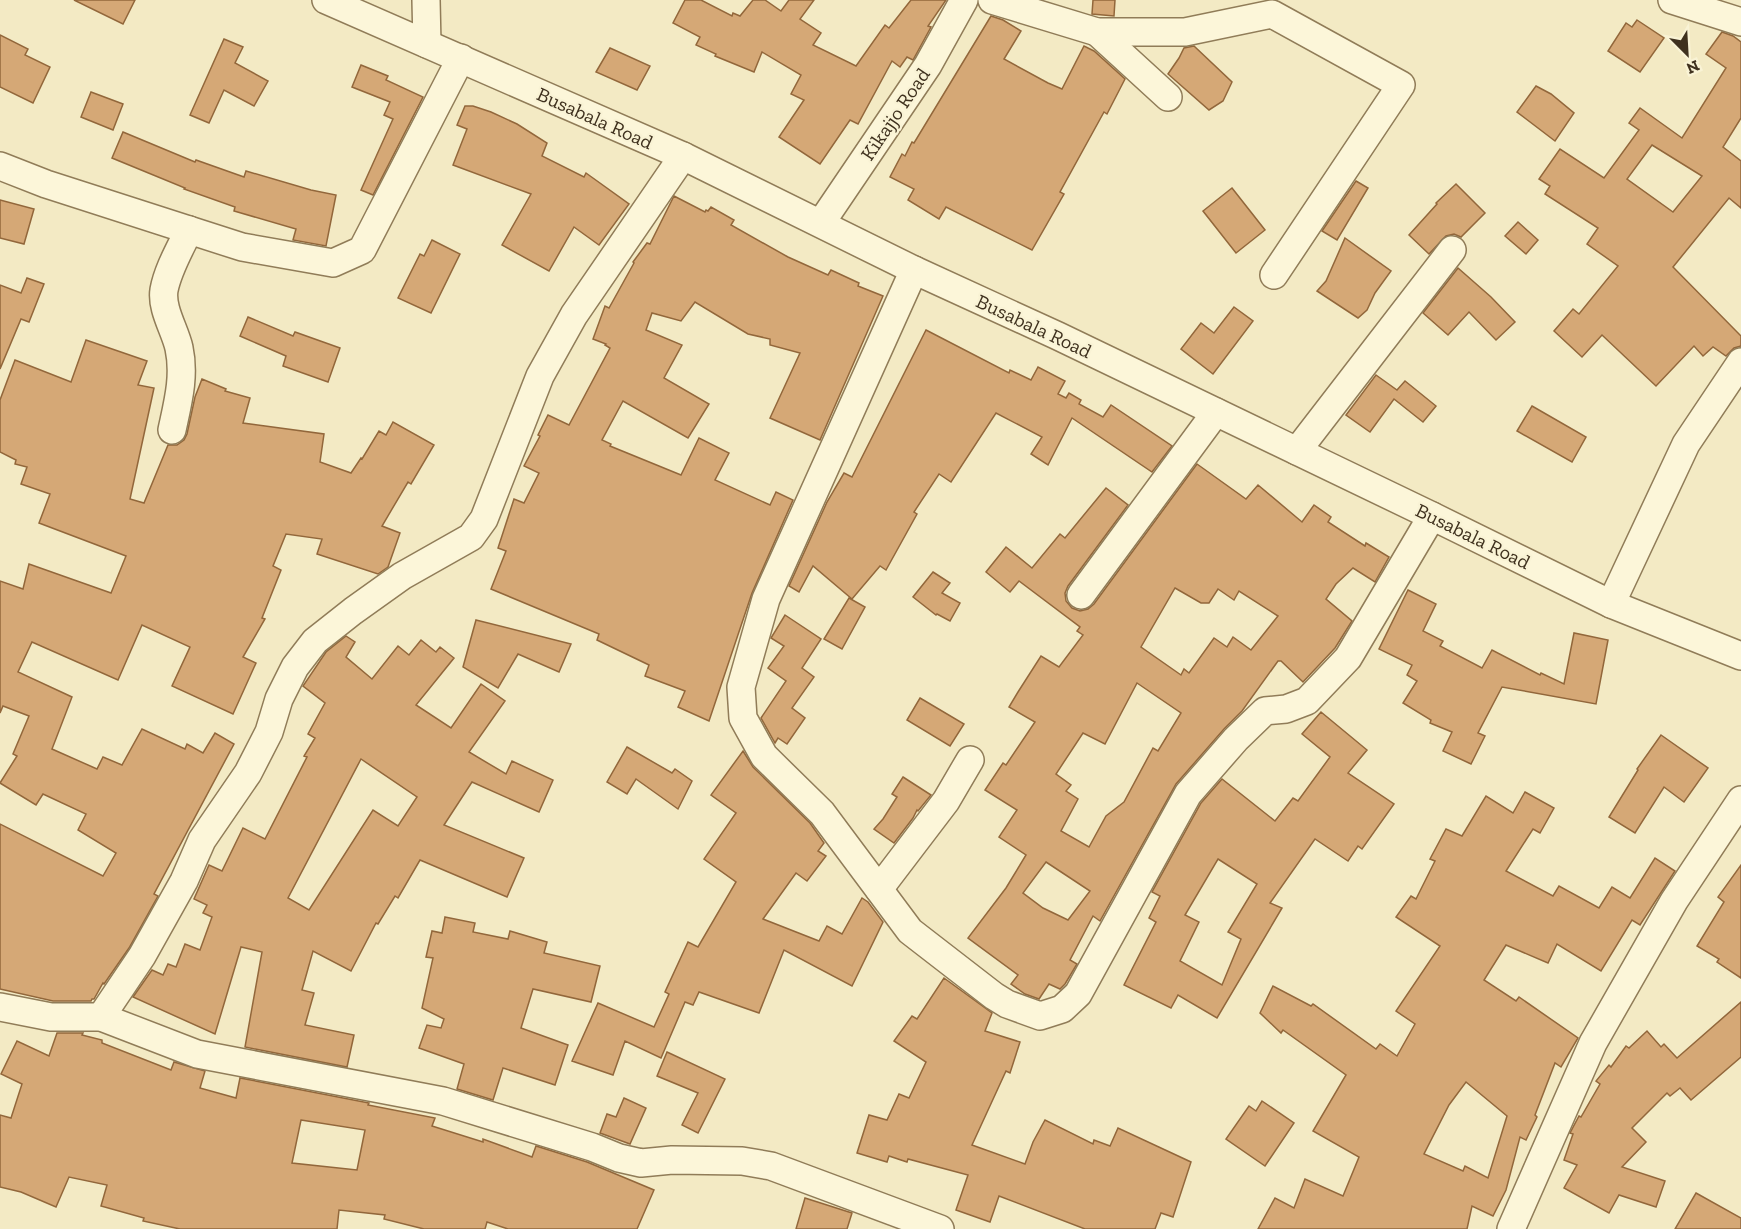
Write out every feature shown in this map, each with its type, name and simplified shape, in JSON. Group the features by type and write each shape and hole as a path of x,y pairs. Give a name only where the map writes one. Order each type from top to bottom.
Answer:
{"street":[{"name":"Busabala Road","path":"326,0 682,156 914,270 1216,412 1611,604 1741,656"},
{"path":"426,0 427,44"},
{"name":"Kikajjo Road","path":"821,223 928,65 963,0"},
{"path":"992,0 1096,32 1185,32 1272,14 1401,85 1274,275"},
{"path":"1672,0 1741,22"},
{"path":"1096,32 1168,97"},
{"path":"0,166 46,184 242,247 333,263 362,250 461,58"},
{"path":"100,1017 142,956 184,881 202,840 248,773 269,732 279,699 295,667 315,641 402,576 471,537 484,519 540,376 574,315 682,156"},
{"path":"172,430 183,379 179,348 167,312 164,292 172,263 189,230"},
{"path":"1297,451 1452,250"},
{"path":"914,270 766,599 741,687 743,718 764,756 822,813 910,931 1007,1004 1040,1016 1062,1009 1078,994 1188,794 1236,739 1265,711 1286,709 1308,701 1348,657 1432,516"},
{"path":"1611,604 1686,444 1741,362"},
{"path":"1081,595 1216,412"},
{"path":"879,889 946,801 970,759"},
{"path":"1511,1229 1593,1043 1674,901 1741,800"},
{"path":"0,1007 51,1017 100,1017 197,1054 443,1101 619,1158 641,1163 672,1160 742,1161 771,1166 940,1229"}],"building":[{"path":"74,0 135,0 123,24"},
{"path":"685,0 701,0 732,16 733,13 740,16 753,0 765,0 781,11 789,0 814,0 800,19 821,33 813,45 856,66 885,25 889,28 911,0 946,0 928,26 931,27 913,60 907,57 900,67 892,61 858,124 850,120 820,164 779,137 804,100 791,94 801,75 762,52 754,72 715,56 716,54 696,45 700,37 673,23"},
{"path":"1093,0 1115,0 1114,16 1092,14"},
{"path":"991,16 1021,31 1004,59 1048,83 1062,89 1084,46 1094,51 1125,79 1107,114 1104,112 1060,192 1064,194 1032,250 946,207 939,219 908,200 914,189 890,177 902,154 905,156 912,142 914,143"},
{"path":"1637,20 1664,38 1640,72 1608,51 1626,23 1632,27"},
{"path":"1722,32 1741,42 1741,118 1723,147 1741,161 1741,208 1729,198 1673,267 1741,336 1741,346 1734,348 1726,356 1713,347 1703,356 1694,346 1656,386 1602,335 1582,357 1554,331 1573,309 1579,314 1618,266 1587,244 1598,228 1545,194 1550,186 1539,179 1560,149 1604,178 1639,130 1629,123 1640,108 1682,138 1726,68 1706,54","holes":["1652,145 1702,176 1673,212 1627,179"]},
{"path":"0,35 28,49 25,55 50,67 33,103 0,87"},
{"path":"224,39 243,47 235,63 268,81 254,106 224,90 209,123 190,115"},
{"path":"1194,46 1232,82 1223,101 1209,110 1168,74 1184,48"},
{"path":"610,48 650,66 637,90 596,72"},
{"path":"361,65 388,76 386,80 423,97 373,195 361,190 393,119 384,115 390,102 352,87"},
{"path":"1536,86 1551,94 1574,113 1555,141 1517,112"},
{"path":"91,92 123,104 113,130 81,117"},
{"path":"465,106 491,112 517,124 547,143 542,156 584,177 586,173 629,204 599,245 574,227 549,271 502,245 531,194 453,165 467,129 457,125"},
{"path":"123,132 195,162 196,160 244,177 246,171 336,195 326,246 293,240 296,229 234,211 235,207 184,189 112,158"},
{"path":"1356,181 1368,188 1337,240 1322,231"},
{"path":"1456,184 1485,213 1461,237 1454,234 1446,236 1429,254 1409,235 1436,203"},
{"path":"1232,188 1265,230 1236,253 1203,211"},
{"path":"674,196 705,212 711,207 734,220 731,225 788,257 828,275 831,270 859,283 858,286 883,296 820,440 770,418 800,353 770,345 770,339 748,334 695,302 681,321 652,313 646,330 682,345 664,378 709,404 688,438 623,401 602,440 611,444 610,446 681,475 699,438 729,453 715,480 770,505 776,492 793,500 752,593 709,721 678,707 685,691 645,676 649,665 597,640 599,634 491,589 506,551 498,548 514,499 524,503 539,473 524,466 540,436 538,435 548,415 569,425 610,348 593,339 605,306 609,308 633,262 647,243 650,244"},
{"path":"0,200 34,209 24,244 0,238"},
{"path":"1518,222 1538,240 1526,254 1505,236"},
{"path":"1345,238 1391,271 1375,293 1367,310 1358,318 1317,291 1326,281"},
{"path":"432,240 460,254 431,313 398,298 420,254 424,256"},
{"path":"1458,268 1515,322 1496,340 1469,312 1448,335 1423,313"},
{"path":"27,278 44,284 29,322 21,319 0,369 0,285 21,293"},
{"path":"1234,307 1253,321 1213,374 1181,349 1201,323 1214,333"},
{"path":"248,317 293,336 295,332 340,348 328,382 283,366 286,356 240,336"},
{"path":"926,330 1009,373 1010,370 1031,380 1038,367 1065,381 1058,394 1066,398 1069,393 1081,400 1079,404 1103,417 1111,405 1172,446 1152,472 1072,418 1048,465 1031,454 1042,437 996,413 951,482 939,474 914,512 917,514 886,570 880,566 852,599 813,566 799,592 789,586 827,502 844,473 852,477"},
{"path":"86,340 147,361 138,385 154,388 130,499 144,503 168,445 177,445 184,440 202,379 226,389 225,391 250,398 243,423 324,434 320,462 351,473 379,431 386,435 393,422 434,445 411,484 408,482 382,526 400,533 388,567 378,574 317,554 322,539 286,534 273,566 281,570 262,618 265,619 243,657 256,663 233,714 172,686 190,647 142,625 118,680 32,642 18,672 72,697 52,749 97,769 103,757 122,765 142,729 185,749 187,744 203,753 215,733 234,744 154,894 158,896 129,948 94,999 91,1001 53,1001 0,989 0,824 103,876 116,853 78,830 86,814 43,794 36,805 0,783 17,756 13,754 29,716 3,706 0,713 0,581 23,589 29,564 111,593 126,556 39,523 50,494 21,484 27,467 15,464 16,460 0,452 0,400 15,360 71,382"},
{"path":"1376,375 1397,390 1405,381 1436,406 1423,422 1394,399 1370,432 1346,415"},
{"path":"1532,406 1586,437 1572,462 1517,431"},
{"path":"1197,464 1246,499 1258,485 1302,522 1314,505 1331,517 1328,522 1365,546 1366,543 1389,557 1375,582 1353,568 1336,584 1326,599 1352,621 1335,648 1303,682 1281,661 1278,661 1242,711 1176,784 1100,921 1093,916 1070,960 1077,964 1065,984 1060,989 1049,984 1039,999 1025,994 1011,984 1018,975 968,938 1006,888 1026,855 999,837 1017,810 985,790 1003,763 1006,765 1035,722 1009,707 1018,692 1041,656 1059,667 1083,635 1077,631 1080,627 1019,581 1010,592 986,572 1006,547 1032,568 1060,534 1065,538 1106,488 1128,505 1065,593 1066,601 1072,608 1080,611 1094,604","holes":["1175,588 1201,603 1209,603 1218,589 1234,600 1239,591 1278,616 1251,650 1233,637 1227,647 1214,638 1189,673 1184,669 1181,675 1141,647","1137,683 1181,713 1158,751 1153,748 1124,802 1106,816 1089,847 1061,831 1078,799 1066,791 1071,785 1056,774 1083,733 1105,744","1046,862 1090,891 1068,920 1043,908 1023,893"]},
{"path":"933,572 950,583 942,593 960,603 950,621 936,615 913,597"},
{"path":"1408,590 1436,604 1423,631 1443,641 1440,646 1482,668 1492,650 1540,675 1541,673 1564,684 1574,633 1608,640 1596,704 1502,687 1478,733 1485,736 1471,764 1443,751 1452,732 1430,723 1431,720 1403,703 1417,681 1407,675 1412,665 1379,649"},
{"path":"849,598 865,607 842,649 824,639"},
{"path":"785,615 821,639 802,668 814,677 792,708 805,718 787,744 778,738 775,743 761,718 786,681 768,668 784,646 771,638"},
{"path":"476,620 571,644 559,672 518,654 498,688 463,667"},
{"path":"346,636 355,642 346,657 372,679 398,646 409,655 421,640 436,652 440,647 454,658 416,705 451,728 481,684 505,701 469,752 506,774 512,761 553,780 539,812 472,782 444,825 524,858 507,897 420,860 398,898 395,896 378,924 376,923 351,971 313,951 302,990 314,993 305,1025 354,1035 347,1067 245,1047 262,952 241,947 215,1034 133,997 152,970 163,975 168,964 176,967 185,944 200,950 212,917 203,913 207,905 194,899 209,865 222,871 243,828 265,839 307,757 304,756 315,738 308,734 325,703 303,686 326,652","holes":["361,759 417,797 398,826 373,810 309,910 288,898"]},
{"path":"920,698 964,724 950,746 907,720"},
{"path":"1321,712 1367,750 1348,773 1394,804 1362,849 1358,846 1348,861 1315,839 1270,903 1282,908 1217,1018 1178,995 1171,1008 1124,985 1156,922 1149,918 1160,896 1152,892 1201,803 1222,779 1275,821 1293,798 1298,801 1330,757 1302,734","holes":["1218,859 1257,884 1228,932 1241,939 1222,985 1180,961 1199,922 1185,915"]},
{"path":"1661,735 1708,768 1684,802 1664,787 1635,833 1609,817 1637,769"},
{"path":"627,747 672,773 675,769 692,781 678,809 636,779 627,794 607,782"},
{"path":"743,751 753,767 810,823 824,843 818,851 826,856 807,881 796,873 763,919 819,941 827,926 842,934 862,898 868,902 883,922 852,986 784,950 759,1013 699,992 693,1005 685,1002 661,1058 625,1041 613,1075 572,1061 598,1003 654,1027 669,994 665,992 688,942 698,947 736,882 704,859 736,813 711,795"},
{"path":"903,777 931,795 917,810 894,843 874,829 897,797 892,794"},
{"path":"1525,792 1554,808 1540,833 1533,829 1506,871 1553,896 1559,886 1599,908 1612,887 1630,898 1655,858 1675,871 1640,925 1632,920 1601,971 1557,944 1548,963 1506,945 1484,980 1516,1001 1519,997 1578,1038 1561,1067 1555,1063 1535,1115 1537,1117 1526,1140 1520,1137 1506,1190 1493,1216 1472,1206 1467,1229 1258,1229 1275,1198 1294,1208 1305,1179 1343,1196 1359,1157 1313,1131 1346,1075 1283,1030 1281,1033 1260,1013 1273,986 1311,1006 1313,1004 1376,1049 1380,1044 1397,1056 1415,1024 1396,1011 1440,946 1396,917 1411,896 1416,899 1435,861 1430,859 1446,829 1462,836 1486,796 1513,813","holes":["1466,1082 1507,1116 1488,1178 1465,1166 1463,1171 1424,1154 1449,1105"]},
{"path":"1741,865 1741,978 1717,962 1719,959 1697,946 1724,902 1718,897"},
{"path":"445,917 475,923 473,932 508,939 510,931 547,942 544,953 600,966 591,1002 533,989 521,1028 568,1045 555,1085 503,1068 493,1100 457,1089 464,1064 419,1048 427,1025 441,1028 444,1019 422,1008 433,958 426,957 432,931 442,933"},
{"path":"944,978 992,1013 985,1031 1020,1042 1010,1073 1006,1071 972,1145 1025,1164 1033,1142 1045,1120 1093,1144 1094,1140 1110,1146 1118,1128 1191,1162 1173,1217 1161,1213 1155,1229 1085,1229 999,1196 990,1222 956,1210 968,1175 908,1159 907,1162 889,1156 887,1162 857,1153 869,1115 887,1120 899,1094 909,1098 926,1062 894,1041 912,1016 917,1019"},
{"path":"1741,1002 1741,1057 1691,1100 1680,1088 1670,1096 1667,1093 1632,1128 1646,1142 1622,1167 1665,1181 1656,1207 1619,1195 1609,1213 1564,1188 1577,1165 1564,1160 1573,1134 1570,1133 1600,1084 1596,1081 1609,1065 1611,1067 1626,1046 1629,1048 1647,1031 1661,1047 1664,1044 1677,1058"},
{"path":"57,1033 83,1033 82,1035 102,1040 102,1043 171,1070 174,1062 205,1071 200,1088 236,1098 240,1078 369,1103 368,1105 435,1118 432,1126 483,1142 483,1139 532,1157 536,1146 587,1162 654,1190 637,1229 508,1229 487,1222 485,1229 424,1229 384,1219 385,1215 339,1210 337,1229 180,1229 143,1221 144,1218 101,1206 107,1185 69,1177 56,1207 21,1192 0,1187 0,1115 11,1118 22,1084 1,1074 17,1041 49,1056","holes":["301,1120 365,1130 357,1170 292,1163"]},
{"path":"667,1052 725,1079 698,1133 682,1125 698,1093 657,1076"},
{"path":"624,1098 646,1108 630,1144 600,1133 607,1114 616,1117"},
{"path":"1262,1101 1294,1123 1265,1166 1226,1139 1249,1106 1256,1111"},
{"path":"1696,1193 1741,1218 1741,1229 1675,1229"},
{"path":"805,1198 852,1213 847,1229 796,1229"}]}
